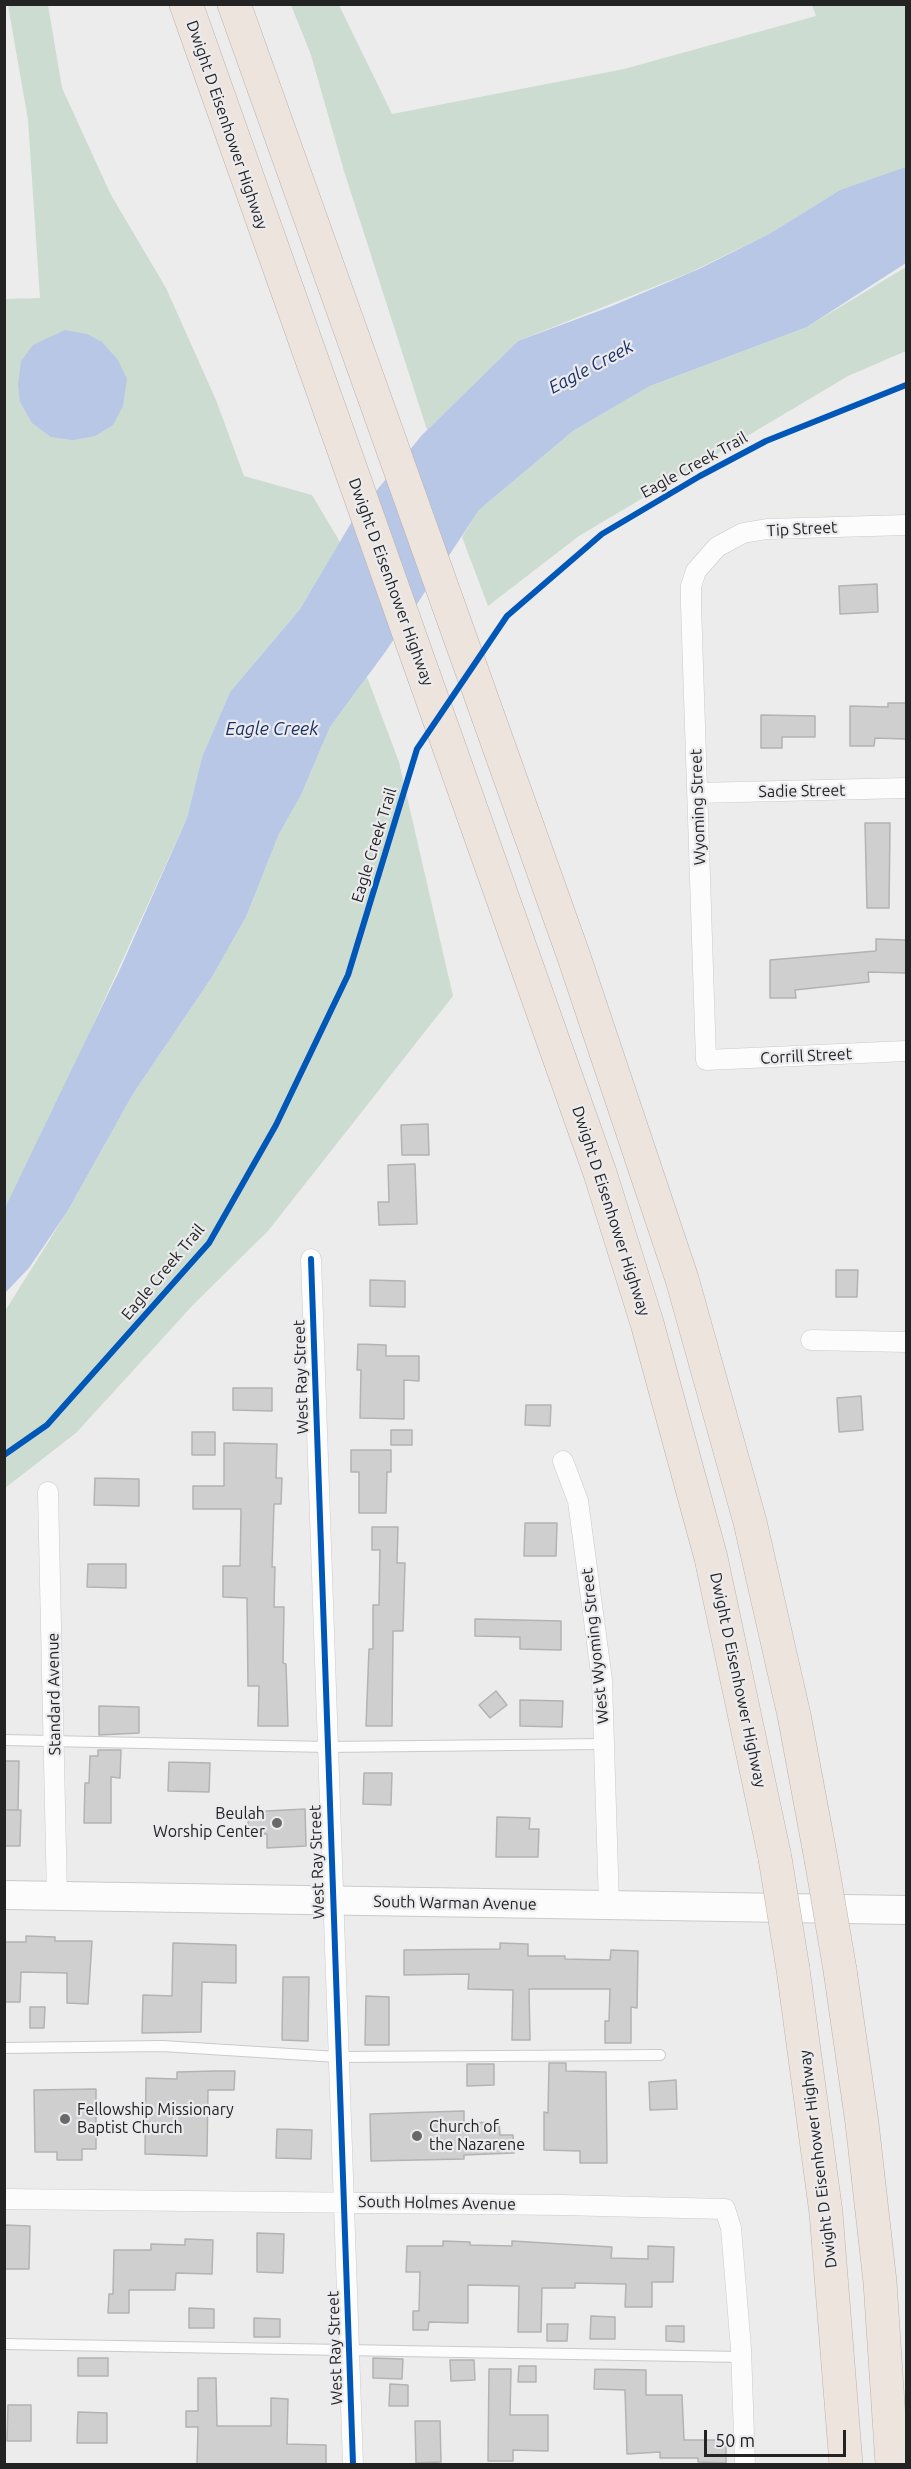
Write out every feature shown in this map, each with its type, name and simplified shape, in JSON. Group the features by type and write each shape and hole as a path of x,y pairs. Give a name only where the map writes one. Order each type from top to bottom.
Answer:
{"highway":[{"name":"Dwight D Eisenhower Highway","path":"186,4 572,1091 647,1323 713,1569 775,1858 793,1970 827,2224 846,2464"},
{"path":"234,4 611,1064 690,1308 755,1544 795,1715 840,1970 862,2123 879,2270 892,2464"}],"main road":[{"name":"South Warman Avenue","path":"4,1895 906,1910"}],"street":[{"name":"Tip Street","path":"706,558 717,547 743,533 767,529 906,525"},
{"name":"Wyoming Street","path":"706,558 696,571 691,586 706,1060"},
{"name":"Sadie Street","path":"697,793 906,788"},
{"name":"Corrill Street","path":"706,1060 906,1051"},
{"name":"West Ray Street","path":"311,1259 353,2464"},
{"path":"811,1340 906,1342"},
{"name":"West Wyoming Street","path":"563,1461 578,1501 602,1680 609,1905"},
{"name":"Standard Avenue","path":"48,1492 57,1896"},
{"name":"South Holmes Avenue","path":"4,2199 725,2209 731,2228 741,2357"},
{"path":"741,2357 744,2464"}],"lane":[{"path":"4,1740 327,1747 604,1744"},
{"path":"4,2048 162,2046 338,2056 660,2055"},
{"path":"4,2344 741,2357"}],"green space":[{"path":"8,5 48,5 62,88 111,195 166,288 216,400 244,476 312,495 340,542 300,609 230,692 202,757 187,818 73,1069 5,1210 4,299 40,298 28,120"},
{"path":"291,5 339,5 392,114 624,69 816,16 812,5 906,5 906,168 840,190 769,234 691,272 518,341 427,430 344,171 311,55"},
{"path":"906,267 906,351 848,376 579,536 488,606 462,537 479,510 573,431 650,386 807,327"},
{"path":"367,677 399,762 453,996 268,1231 193,1305 76,1433 5,1488 5,1311 67,1212 133,1094 212,977 246,917 279,834 301,795 330,727"}],"water":[{"name":"Eagle Creek","path":"906,167 906,263 807,327 650,386 573,431 479,510 386,651 330,727 301,795 279,834 246,917 212,977 133,1094 67,1212 29,1268 5,1293 4,1210 121,967 187,818 202,757 230,692 300,609 354,518 422,435 518,341 612,306 699,269 769,234 840,190"},
{"path":"65,330 87,334 102,342 118,360 127,379 123,406 113,425 95,436 73,440 51,437 32,423 20,402 18,385 21,361 33,345"}],"building":[{"path":"877,584 878,612 840,614 839,586"},
{"path":"888,703 906,703 906,739 875,738 874,746 850,746 850,706 888,707"},
{"path":"761,715 815,716 815,737 782,737 782,748 761,748"},
{"path":"865,823 890,823 889,908 867,908"},
{"path":"876,939 906,940 906,973 868,972 869,982 795,990 796,998 770,998 770,960 876,951"},
{"path":"428,1124 429,1155 402,1155 401,1125"},
{"path":"415,1164 417,1224 379,1225 378,1202 389,1202 388,1165"},
{"path":"836,1270 858,1270 857,1297 836,1297"},
{"path":"370,1280 405,1281 405,1307 370,1306"},
{"path":"358,1344 386,1345 386,1356 419,1356 419,1381 404,1380 404,1419 360,1418 361,1370 357,1370"},
{"path":"233,1388 272,1388 272,1411 233,1410"},
{"path":"861,1396 863,1430 839,1432 837,1398"},
{"path":"526,1405 551,1405 550,1426 525,1425"},
{"path":"391,1430 412,1430 412,1445 391,1445"},
{"path":"192,1432 215,1432 215,1455 192,1455"},
{"path":"224,1443 277,1444 276,1478 282,1478 281,1504 274,1504 272,1567 275,1567 274,1607 284,1607 283,1663 286,1664 288,1726 258,1726 259,1686 248,1686 247,1598 223,1597 223,1566 240,1566 241,1509 193,1509 193,1486 224,1486"},
{"path":"351,1450 391,1450 391,1472 387,1472 386,1513 359,1513 359,1472 351,1472"},
{"path":"95,1478 139,1479 139,1506 94,1505"},
{"path":"525,1523 557,1523 556,1556 524,1556"},
{"path":"372,1527 398,1527 397,1563 405,1563 403,1631 393,1631 392,1726 366,1726 369,1649 373,1649 373,1605 379,1605 380,1550 372,1550"},
{"path":"88,1564 126,1564 126,1588 87,1587"},
{"path":"475,1619 561,1621 561,1650 520,1649 520,1637 475,1636"},
{"path":"496,1691 507,1705 490,1718 479,1705"},
{"path":"520,1700 563,1701 562,1727 520,1726"},
{"path":"99,1706 139,1707 139,1733 99,1735"},
{"path":"98,1750 121,1750 120,1778 111,1777 111,1823 84,1823 85,1783 89,1783 90,1756 98,1756"},
{"path":"4,1761 19,1761 18,1810 4,1810"},
{"path":"169,1762 210,1763 209,1792 168,1791"},
{"path":"364,1773 392,1773 391,1805 363,1804"},
{"name":"Beulah Worship Center","path":"305,1809 306,1846 267,1848 267,1834 248,1834 248,1812"},
{"path":"4,1810 21,1810 20,1846 4,1846"},
{"path":"497,1817 530,1818 529,1829 539,1829 538,1857 496,1857"},
{"path":"26,1936 55,1937 55,1941 92,1941 88,2004 67,2003 67,1973 21,1972 20,2002 4,2002 4,1942 26,1942"},
{"path":"173,1943 236,1945 236,1983 202,1982 201,2032 142,2033 143,1995 172,1996"},
{"path":"500,1943 528,1944 528,1956 565,1956 565,1959 610,1960 611,1950 638,1951 637,2008 631,2007 631,2043 605,2043 605,2021 609,2021 610,1989 529,1989 530,2040 512,2040 513,1990 468,1989 469,1974 404,1975 404,1950 500,1949"},
{"path":"283,1977 309,1977 308,2041 282,2040"},
{"path":"366,1996 389,1997 389,2045 365,2045"},
{"path":"30,2007 45,2007 44,2028 30,2028"},
{"path":"549,2063 566,2063 566,2071 606,2072 607,2163 580,2163 580,2151 544,2150 544,2112 548,2113"},
{"path":"467,2064 494,2064 494,2085 467,2086"},
{"path":"235,2071 234,2090 208,2090 207,2156 145,2154 146,2078 177,2079 177,2072"},
{"path":"676,2080 677,2109 650,2110 649,2082"},
{"name":"Fellowship Missionary Baptist Church","path":"96,2089 96,2149 82,2149 82,2160 57,2160 57,2152 35,2152 34,2090"},
{"name":"Church of the Nazarene","path":"464,2111 464,2123 499,2122 500,2135 513,2135 514,2153 464,2155 464,2159 371,2161 370,2114"},
{"path":"277,2129 312,2130 311,2159 276,2158"},
{"path":"5,2225 30,2226 29,2269 4,2269"},
{"path":"257,2233 284,2234 283,2273 257,2272"},
{"path":"185,2239 213,2240 212,2274 176,2273 175,2290 129,2290 129,2313 108,2313 109,2294 113,2294 114,2250 151,2250 151,2244 185,2245"},
{"path":"443,2241 470,2242 470,2245 512,2246 512,2241 612,2247 611,2258 648,2259 648,2246 674,2247 673,2282 652,2282 652,2307 625,2307 626,2284 575,2283 575,2288 542,2288 541,2332 518,2332 519,2286 468,2285 468,2323 429,2322 428,2330 413,2330 413,2311 419,2311 420,2272 406,2272 407,2246 443,2246"},
{"path":"189,2308 214,2309 214,2328 189,2328"},
{"path":"591,2316 615,2317 615,2339 590,2339"},
{"path":"254,2318 280,2319 280,2337 254,2337"},
{"path":"547,2324 568,2324 567,2341 547,2341"},
{"path":"666,2326 684,2326 684,2342 666,2341"},
{"path":"78,2358 108,2358 108,2376 78,2376"},
{"path":"373,2358 403,2359 402,2379 373,2378"},
{"path":"450,2360 474,2360 475,2380 451,2381"},
{"path":"519,2366 536,2366 536,2382 518,2382"},
{"path":"489,2369 511,2369 510,2415 548,2415 548,2451 513,2450 513,2461 488,2461"},
{"path":"595,2369 646,2370 646,2395 682,2395 684,2440 726,2440 726,2463 698,2462 698,2458 660,2458 660,2452 627,2454 625,2390 594,2389"},
{"path":"198,2378 216,2378 217,2426 271,2426 271,2398 288,2399 287,2444 326,2445 326,2464 197,2464 198,2427 186,2427 186,2411 198,2411"},
{"path":"390,2384 408,2385 408,2406 389,2406"},
{"path":"8,2405 31,2405 31,2441 7,2441"},
{"path":"78,2412 107,2413 107,2443 77,2443"},
{"path":"415,2421 440,2421 441,2462 416,2463"}],"cycle path":[{"name":"Eagle Creek Trail","path":"4,1455 47,1425 209,1243 276,1125 348,975 417,749 507,616 602,534 700,476 766,441 906,385"},
{"path":"311,1259 353,2464"}],"place":[{"name":"Beulah Worship Center","path":"277,1823"},
{"name":"Fellowship Missionary Baptist Church","path":"65,2119"},
{"name":"Church of the Nazarene","path":"417,2136"}]}
